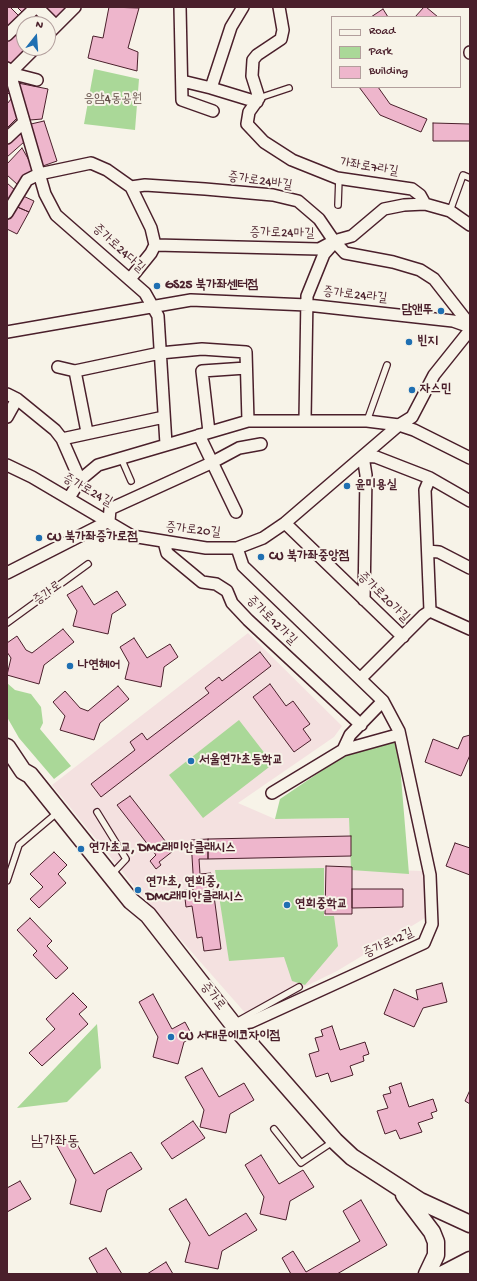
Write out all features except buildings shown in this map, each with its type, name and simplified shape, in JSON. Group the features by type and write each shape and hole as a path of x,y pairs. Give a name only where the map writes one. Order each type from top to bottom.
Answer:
{"main road":[{"name":"증가로","path":"7,747 23,771 30,775 130,900 148,915 233,1024 334,1141 352,1157 420,1201 470,1224"},
{"path":"397,1186 432,1232 436,1242 436,1255 427,1274"},
{"path":"444,1274 465,1266"}],"street":[{"path":"7,36 36,7 45,16"},
{"path":"56,26 75,7"},
{"path":"180,7 182,100 213,111"},
{"path":"211,88 231,27 243,7"},
{"path":"182,81 258,100 252,76 253,60 281,39 283,30 279,7"},
{"path":"8,72 26,56"},
{"path":"8,72 37,80"},
{"name":"증가로24다길","path":"8,72 45,194 56,215 145,292 158,316 166,444"},
{"name":"가좌로7라길","path":"258,100 249,112 247,124 264,142 292,160 339,178 412,189 420,195 425,204"},
{"path":"7,138 24,122"},
{"path":"7,213 27,180 39,174 91,164 107,170 131,186 151,228 155,245 151,253 130,279"},
{"name":"증가로24바길","path":"131,186 145,185 273,195 298,201 319,219 334,241"},
{"path":"470,225 450,211 425,204 404,205 384,209 352,236 334,241 346,253 393,262 425,273 434,279 470,326"},
{"name":"증가로24마길","path":"155,245 319,249 334,241"},
{"name":"증가로24라길","path":"307,305 307,296 324,254 334,241"},
{"name":"증가로24라길","path":"7,332 191,300 307,305 453,321 470,326"},
{"path":"305,420 307,305"},
{"name":"증가로20길","path":"108,521 132,536 206,548 237,548 263,538 285,523 399,425 412,417 434,375 470,330"},
{"path":"58,367 75,371 160,353 202,349 246,352 248,421"},
{"path":"236,512 211,463 204,434 202,371 246,368"},
{"path":"75,371 87,432"},
{"path":"7,417 12,397 55,430 62,438 80,480"},
{"path":"62,438 164,417"},
{"path":"69,498 80,480 98,465 120,457 248,421 367,421 399,425 414,430 470,458"},
{"name":"증가로24길","path":"7,465 32,477 108,521 110,509 211,463 239,448 261,444"},
{"path":"364,600 366,475 363,456 376,457 430,478 470,501"},
{"path":"430,478 425,490 430,612"},
{"path":"7,573 108,521"},
{"name":"증가로20가길","path":"285,523 403,637 424,615 430,612 470,629"},
{"name":"증가로12가길","path":"164,542 167,553 202,582 216,584 227,591 232,603 248,620 362,725"},
{"name":"증가로12가길","path":"237,548 243,566 362,678 383,701 399,731"},
{"path":"428,551 439,552 470,568"},
{"path":"362,678 403,637"},
{"path":"343,750 350,736 383,701"},
{"path":"272,793 343,750 396,735 399,731"},
{"name":"증가로12길","path":"233,1024 251,1022 424,944 432,924 430,875 399,731"}],"lane":[{"path":"258,100 289,88"},
{"path":"450,211 462,175 470,178"},
{"path":"338,205 339,178"},
{"path":"367,421 387,365"},
{"path":"120,457 131,482"},
{"name":"증가로","path":"7,623 88,564"},
{"path":"7,881 18,845 59,810"},
{"path":"97,812 126,859 111,875"},
{"path":"233,1024 299,987"},
{"path":"274,1129 301,1163 334,1141"}],"shaded area":[{"path":"248,633 342,726 334,737 238,803 275,819 349,818 352,869 424,871 425,918 337,971 247,1015 138,891 52,785"}],"green space":[{"name":"응암4동공원","path":"94,69 139,79 135,130 84,124"},
{"path":"7,683 15,690 31,694 41,707 43,723 40,729 71,766 54,779 19,738 7,717"},
{"path":"239,720 273,764 203,818 169,775"},
{"path":"398,741 409,874 351,870 349,818 275,819 280,799 342,757"},
{"path":"324,868 324,916 334,916 338,946 305,985 292,981 284,957 229,961 215,870"},
{"path":"97,1024 101,1068 67,1102 17,1108"}],"place":[{"name":"GS25 북가좌센터점","path":"157,286"},
{"name":"담앤뚜","path":"441,311"},
{"name":"빈지","path":"409,342"},
{"name":"자스민","path":"412,390"},
{"name":"윤미용실","path":"347,486"},
{"name":"CU 북가좌증가로점","path":"39,538"},
{"name":"CU 북가좌중앙점","path":"261,557"},
{"name":"나연헤어","path":"70,666"},
{"name":"서울연가초등학교","path":"191,761"},
{"name":"연가초교, DMC래미안클래시스","path":"81,849"},
{"name":"연가초, 연희중, DMC래미안클래시스","path":"138,890"},
{"name":"연희중학교","path":"287,905"},
{"name":"CU 서대문에코자이점","path":"171,1037"}],"district":[{"name":"남가좌동","path":"55,1143"}]}
